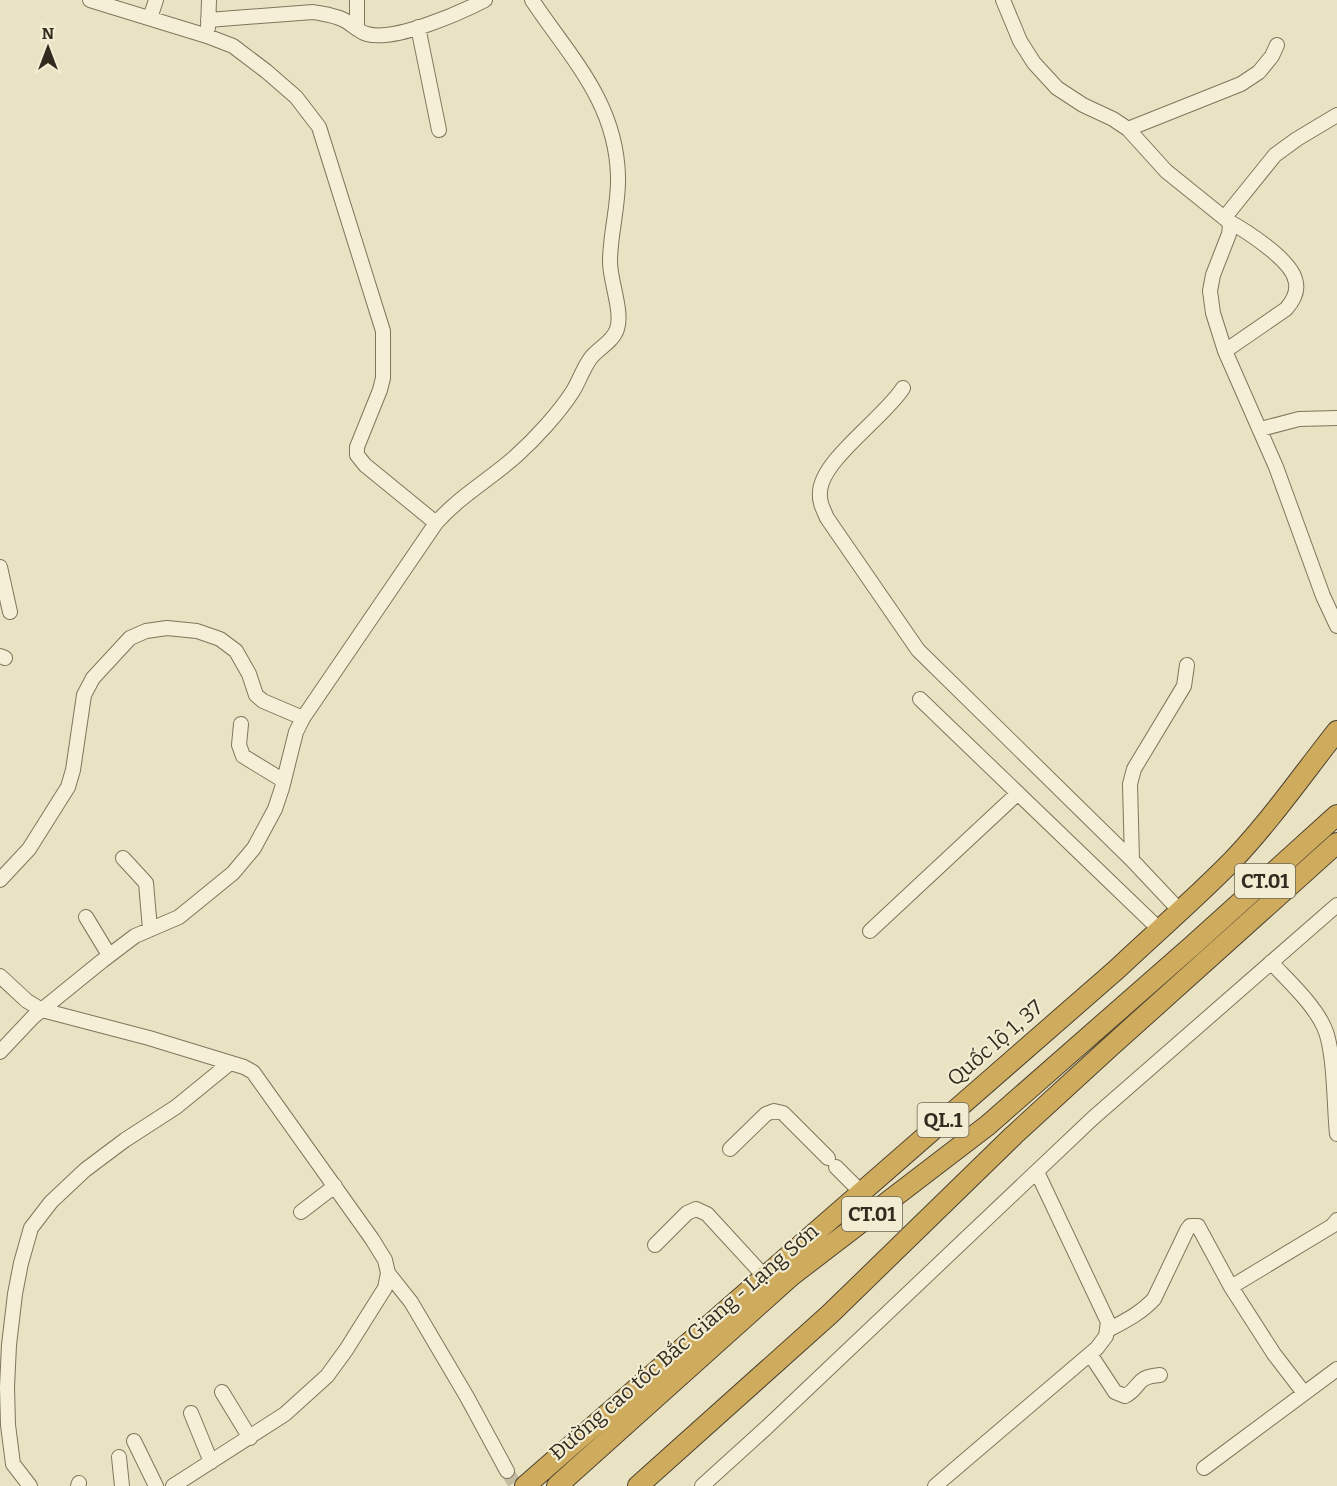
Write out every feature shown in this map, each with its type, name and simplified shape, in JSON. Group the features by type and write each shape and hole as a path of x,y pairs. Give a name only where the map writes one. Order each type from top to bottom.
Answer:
{"highway":[{"name":"Quốc lộ 1, 37","path":"525,1486 1116,970 1180,911 1264,825 1337,731"},
{"name":"Đường cao tốc Bắc Giang - Lạng Sơn","path":"557,1486 791,1276 988,1125 1337,815"},
{"name":"CT.01","path":"638,1486 830,1314 1014,1135 1337,843"}],"street":[{"path":"90,0 233,46 296,98 319,128 383,331 383,378 357,447 357,455 365,465 436,523"},
{"path":"150,18 156,0"},
{"path":"207,36 209,0"},
{"path":"357,0 357,28"},
{"path":"208,20 313,12 344,20 365,34 376,36 404,32 463,11 485,0"},
{"path":"0,1052 42,1010 110,955 135,936 180,917 233,873 254,848 275,809 296,732 303,718 436,523 452,505 516,456 561,406 594,353 613,336 617,329 618,317 610,262 618,174 614,146 599,99 588,78 532,0"},
{"path":"1004,0 1020,41 1034,63 1057,88 1128,129 1166,171 1226,219 1260,241 1284,264 1295,279 1296,290 1293,301 1286,309 1225,351"},
{"path":"418,27 439,130"},
{"path":"1128,129 1241,84 1260,72 1277,45"},
{"path":"1226,219 1275,155 1337,115"},
{"path":"1226,219 1230,226 1229,234 1213,275 1210,291 1213,313 1225,351 1261,429 1323,596 1337,626"},
{"path":"903,388 876,420 835,460 825,476 820,490 821,505 827,518 918,650 1132,860 1180,911"},
{"path":"1261,429 1299,419 1337,418"},
{"path":"0,567 10,612"},
{"path":"0,880 29,849 68,787 73,770 84,694 93,678 130,638 146,631 167,628 197,631 220,639 236,651 249,674 256,695 263,701 303,718"},
{"path":"1132,860 1130,784 1134,769 1184,686 1187,665"},
{"path":"920,699 1159,929"},
{"path":"241,724 238,745 243,756 284,781"},
{"path":"870,931 1018,793"},
{"path":"123,858 146,883 150,929"},
{"path":"702,1486 1093,1118 1337,905"},
{"path":"86,917 110,955"},
{"path":"1271,962 1312,1008 1324,1028 1329,1043 1337,1134"},
{"path":"0,976 27,1001 42,1010 149,1038 244,1066 253,1072 385,1260 388,1273 385,1288 327,1376 285,1414 173,1486"},
{"path":"30,1486 13,1464 4,1428 9,1345 15,1294 31,1228 51,1203 85,1170 125,1140 176,1107 231,1063"},
{"path":"730,1149 766,1114 774,1111 783,1113 861,1192"},
{"path":"935,1486 1090,1354 1106,1336 1108,1330 1104,1311 1037,1172"},
{"path":"301,1212 335,1186"},
{"path":"655,1245 687,1213 696,1209 707,1214 764,1276"},
{"path":"1231,1287 1332,1226 1337,1220"},
{"path":"1108,1330 1146,1308 1154,1299 1190,1226 1198,1226 1218,1267 1274,1354 1304,1393"},
{"path":"388,1273 411,1302 467,1397 507,1472"},
{"path":"1090,1354 1115,1392 1120,1395 1129,1395 1141,1379 1160,1375"},
{"path":"1204,1468 1337,1369"},
{"path":"222,1392 250,1438"},
{"path":"191,1413 211,1462"},
{"path":"134,1441 156,1486"},
{"path":"119,1457 122,1486"}],"tunnel":[{"path":"507,1471 516,1486"}]}
